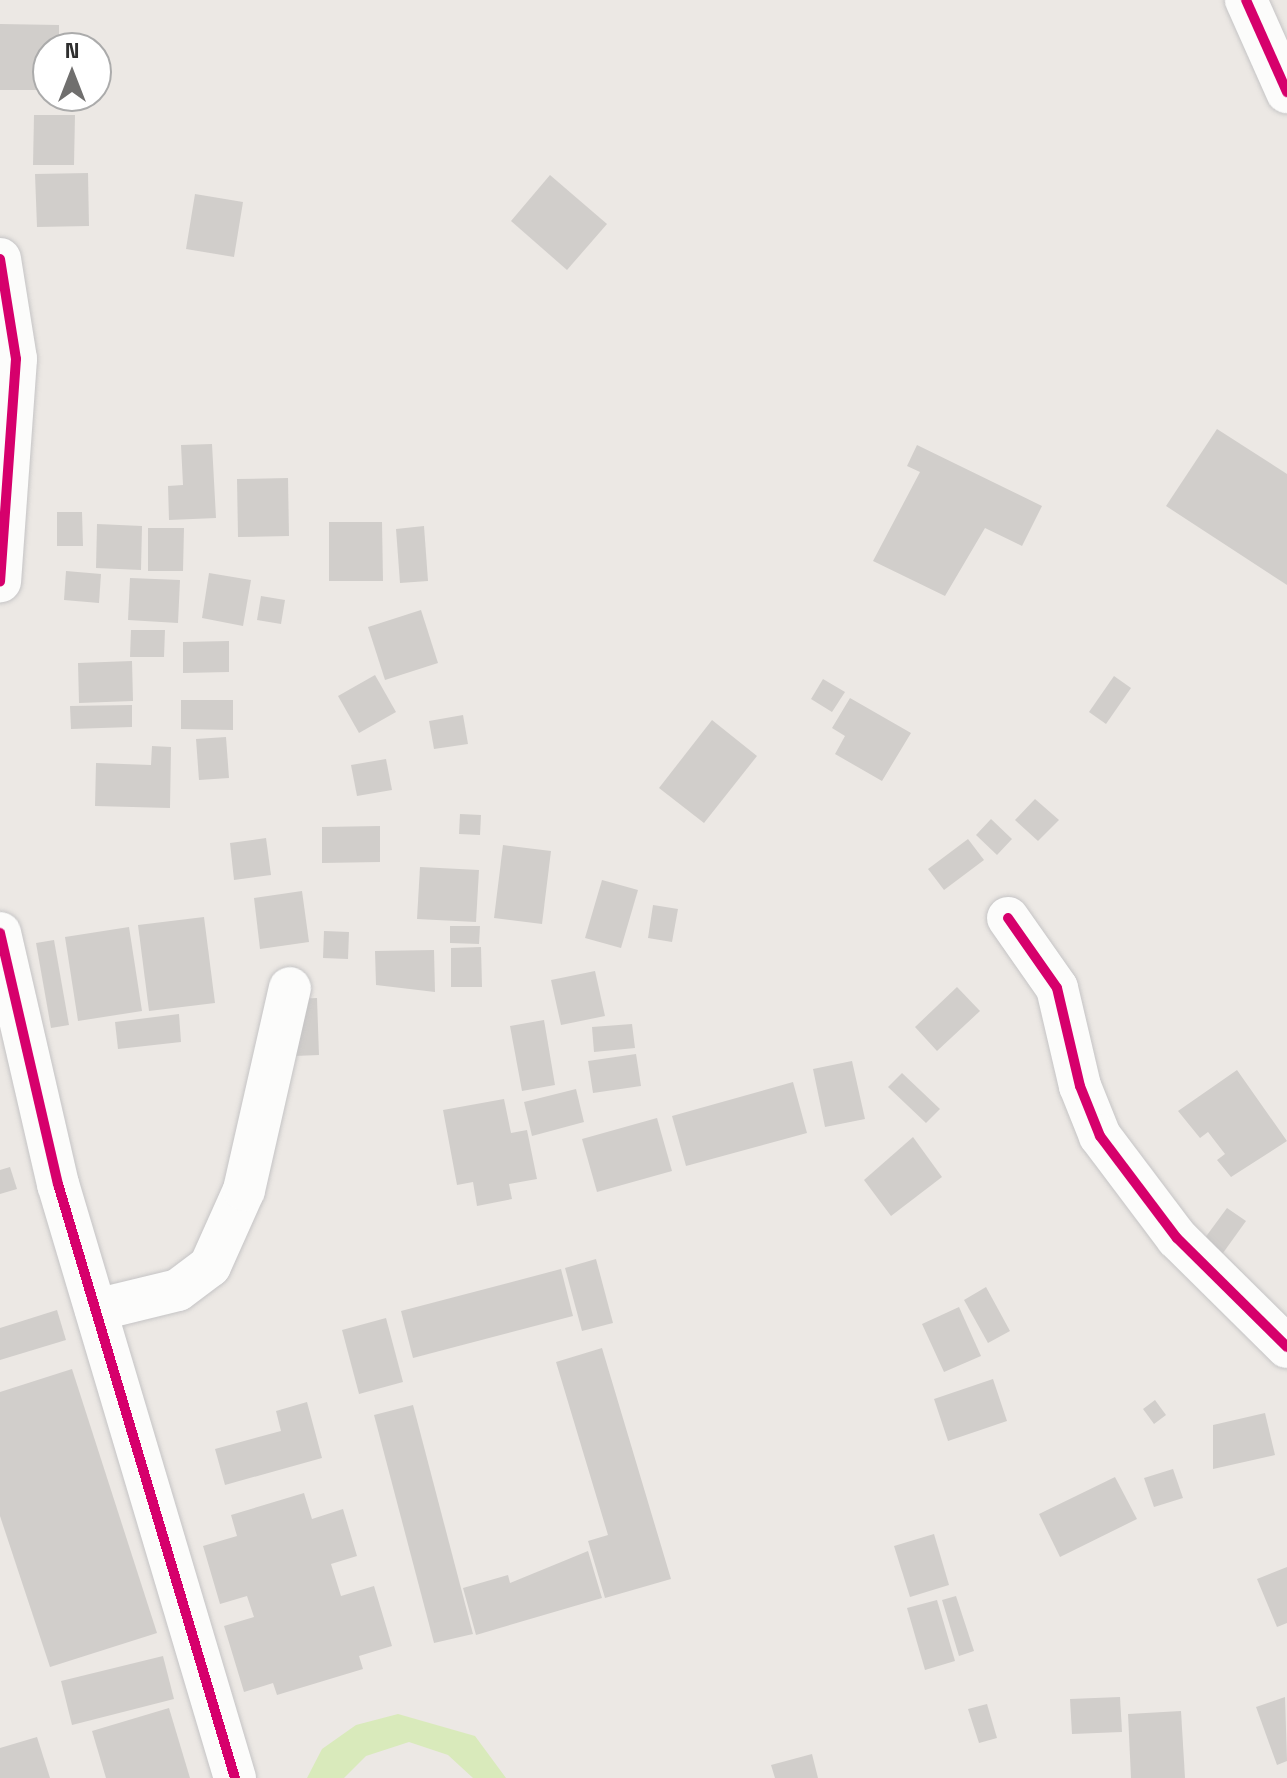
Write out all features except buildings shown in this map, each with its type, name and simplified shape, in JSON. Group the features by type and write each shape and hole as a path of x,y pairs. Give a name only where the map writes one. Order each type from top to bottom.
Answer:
{"street":[{"path":"1246,0 1287,92"},
{"path":"0,259 16,359 0,581"},
{"path":"1008,918 1057,988 1080,1086 1100,1136 1195,1259 1287,1347"},
{"path":"0,933 17,1023 96,1310 235,1778"},
{"path":"96,1310 178,1290 210,1266 244,1190 290,988"}],"green space":[{"path":"398,1714 475,1736 506,1778 473,1778 448,1755 409,1742 366,1756 344,1778 307,1778 322,1749 356,1725"}],"cycle path":[{"path":"1246,0 1287,92"},
{"path":"0,259 16,359 0,581"},
{"path":"1008,918 1057,988 1080,1086 1100,1136 1177,1238 1287,1347"},
{"path":"0,933 58,1184 235,1778"}]}
